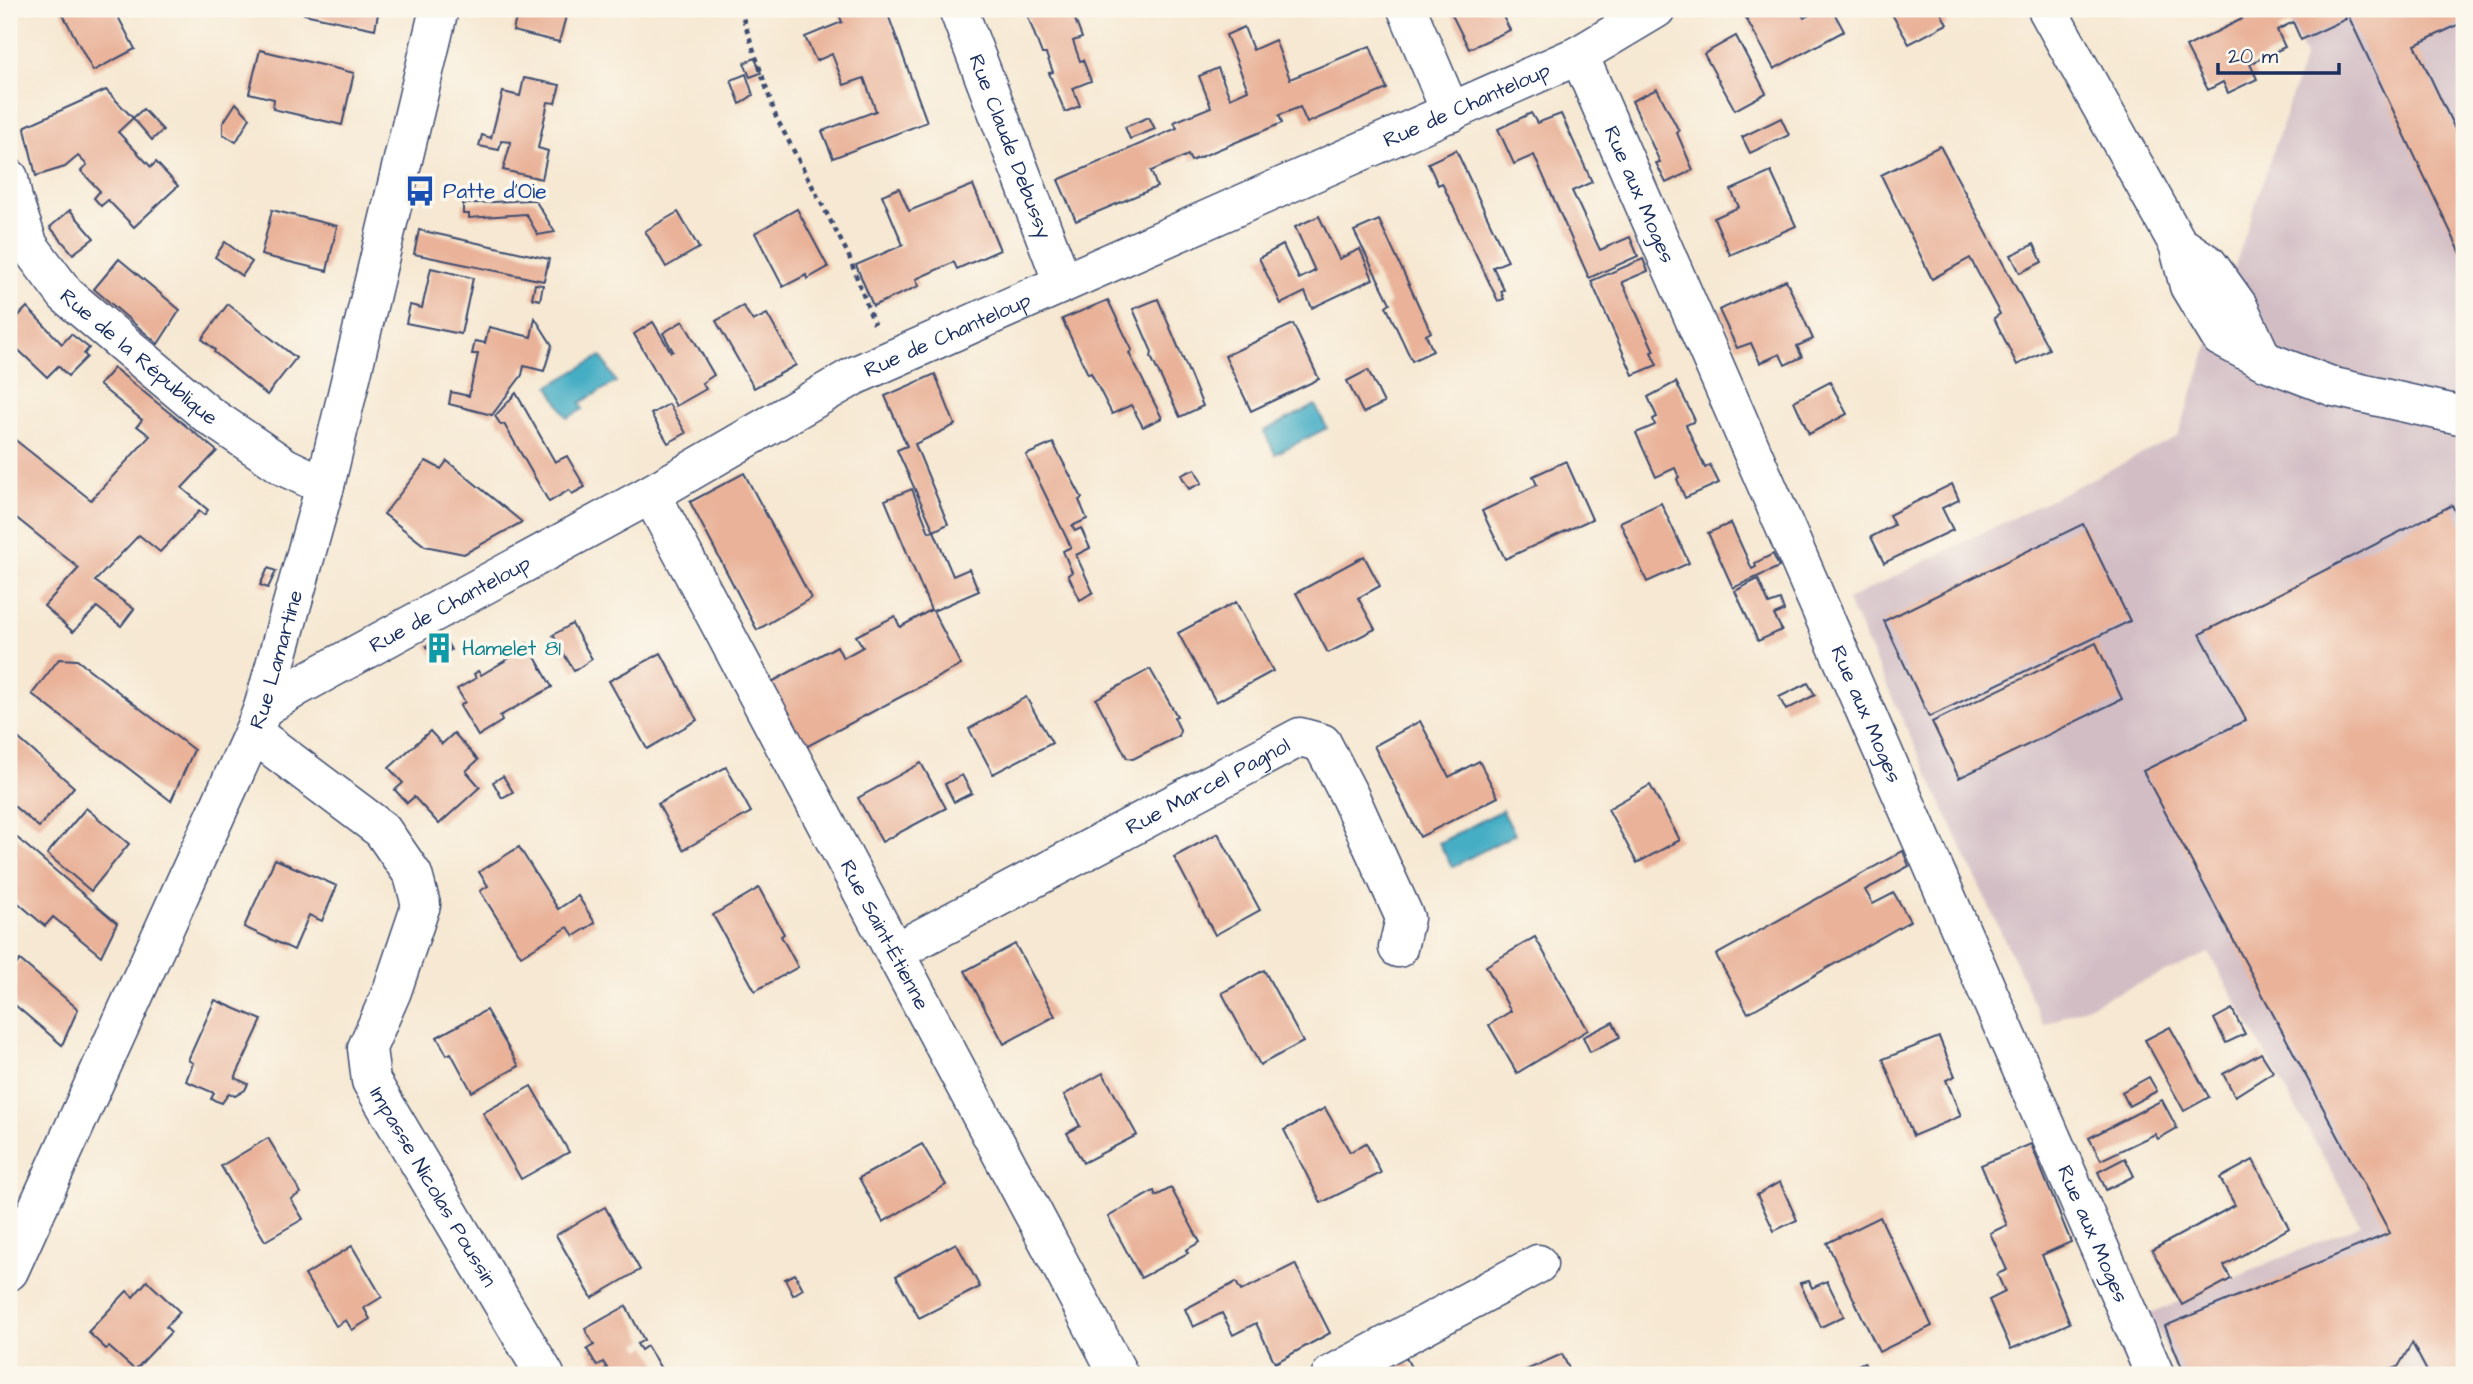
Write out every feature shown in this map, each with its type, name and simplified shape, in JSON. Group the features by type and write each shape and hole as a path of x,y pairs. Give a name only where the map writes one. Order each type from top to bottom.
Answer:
{"street":[{"name":"Rue Lamartine","path":"9,1271 258,721 325,486 439,9"},
{"name":"Rue Claude Debussy","path":"958,9 1063,283"},
{"path":"1407,9 1451,113"},
{"name":"Rue de Chanteloup","path":"258,721 297,687 651,494 854,376 1579,55 1656,9"},
{"path":"2047,9 2178,244 2189,286 2220,337 2263,360 2334,387 2464,416"},
{"name":"Rue aux Moges","path":"1579,55 2155,1375"},
{"name":"Rue de la République","path":"9,178 29,246 66,295 207,414 285,467 325,486"},
{"name":"Rue Saint-Étienne","path":"651,494 1119,1375"},
{"name":"Impasse Nicolas Poussin","path":"258,721 382,830 413,875 421,905 392,991 367,1048 371,1082 545,1375"},
{"name":"Rue Marcel Pagnol","path":"895,952 1300,737 1322,743 1350,797 1405,918 1398,948"},
{"path":"1331,1375 1538,1264"}],"path":[{"path":"740,9 776,117 848,254 877,331"}],"shaded area":[{"path":"2284,9 2464,9 2464,1375 2178,1375 2150,1314 2361,1224 2209,953 2044,1025 1847,600 2178,436 2305,56"}],"water":[{"path":"601,356 616,382 580,403 583,409 567,418 549,386"},
{"path":"1315,405 1327,428 1275,454 1264,431"},
{"path":"1502,810 1515,834 1452,867 1439,843"}],"building":[{"path":"60,9 114,9 135,49 93,71"},
{"path":"306,9 379,9 375,29 304,14"},
{"path":"518,9 568,9 559,42 513,31"},
{"path":"837,9 886,9 927,122 833,158 822,131 876,111 864,78 844,85 832,54 816,61 805,37 842,22"},
{"path":"1025,9 1071,9 1082,38 1073,41 1091,81 1073,88 1080,106 1065,112 1049,73 1053,72 1046,54 1042,54"},
{"path":"1449,9 1499,9 1510,30 1469,49"},
{"path":"1741,9 1799,9 1804,18 1813,13 1812,9 1832,9 1844,31 1774,69"},
{"path":"1889,9 1939,9 1947,24 1909,44"},
{"path":"2236,9 2342,9 2346,19 2301,40 2293,22 2277,30 2285,47 2250,64 2257,79 2228,93 2223,82 2208,90 2186,47 2242,19"},
{"path":"2345,9 2464,9 2464,22 2415,45 2464,148 2464,260"},
{"path":"1244,27 1253,50 1275,40 1290,79 1370,46 1387,89 1307,123 1300,107 1279,115 1282,123 1191,161 1188,155 1151,171 1157,187 1076,221 1058,180 1177,128 1174,122 1211,107 1199,76 1218,68 1230,98 1248,90 1226,35"},
{"path":"1736,36 1766,93 1735,110 1704,54"},
{"path":"260,50 354,73 342,125 273,109 274,99 249,93"},
{"path":"755,58 761,73 750,77 744,63"},
{"path":"746,74 753,95 740,104 731,80"},
{"path":"524,78 560,85 555,103 548,102 538,148 548,151 542,179 503,170 511,142 501,141 499,150 479,146 482,135 491,138 503,92 520,96"},
{"path":"1657,89 1679,131 1677,133 1693,170 1666,183 1656,163 1660,162 1632,101"},
{"path":"106,90 133,118 118,132 151,167 156,162 178,186 134,227 108,200 101,206 94,198 100,191 81,171 87,165 78,156 65,167 36,176 25,129 26,126"},
{"path":"236,103 250,118 236,142 223,134 223,123"},
{"path":"143,109 163,130 152,140 133,118"},
{"path":"1531,113 1537,123 1561,114 1592,182 1572,191 1600,250 1630,237 1638,256 1589,278 1534,155 1514,164 1498,129"},
{"path":"1149,117 1155,129 1130,139 1125,127"},
{"path":"1781,118 1789,135 1750,153 1742,137"},
{"path":"1940,146 2049,349 2017,365 1994,318 2000,314 1970,258 1932,279 1881,175"},
{"path":"1456,150 1508,261 1493,267 1504,290 1501,291 1504,299 1498,301 1442,183 1438,185 1428,163"},
{"path":"1771,172 1796,226 1730,255 1714,218 1739,207 1731,190"},
{"path":"973,185 1000,250 957,269 954,262 916,279 919,286 873,306 856,265 903,245 882,195 899,188 909,211"},
{"path":"535,200 555,232 538,235 526,214 469,218 469,214 463,214 463,204"},
{"path":"797,209 828,267 807,279 806,275 783,287 755,233"},
{"path":"70,210 94,238 73,254 50,227"},
{"path":"272,210 337,226 327,271 261,255"},
{"path":"678,212 699,248 666,267 645,231"},
{"path":"1319,216 1339,259 1360,249 1373,279 1312,308 1305,292 1281,304 1259,258 1283,245 1299,279 1315,271 1295,227"},
{"path":"1379,220 1431,332 1426,335 1433,351 1412,361 1386,306 1390,303 1354,231"},
{"path":"419,230 549,259 544,281 414,254"},
{"path":"225,242 252,262 242,276 215,257"},
{"path":"2034,244 2042,262 2020,273 2011,255"},
{"path":"119,259 180,310 158,344 94,289"},
{"path":"1643,259 1648,271 1622,282 1654,351 1651,352 1657,365 1633,375 1591,281"},
{"path":"431,268 473,278 461,334 406,323 410,305 422,308"},
{"path":"1786,280 1813,339 1797,346 1802,357 1785,365 1780,354 1760,363 1751,343 1737,348 1719,310"},
{"path":"535,284 543,285 540,300 532,298"},
{"path":"1158,299 1203,406 1180,417 1151,357 1152,352 1133,309"},
{"path":"1108,300 1132,350 1129,353 1162,418 1143,427 1131,405 1112,414 1091,373 1088,374 1062,319"},
{"path":"228,304 296,358 267,395 202,339"},
{"path":"743,306 753,321 767,314 796,365 754,388 716,321"},
{"path":"27,307 62,344 71,334 89,348 84,354 87,357 68,376 58,366 47,377 9,341 9,326"},
{"path":"535,318 552,345 544,371 524,366 522,375 492,415 449,404 451,392 469,396 478,354 472,354 475,341 485,343 489,327 531,337"},
{"path":"683,321 714,375 702,383 706,389 676,406 634,334 653,322 671,352 673,351 663,333"},
{"path":"1293,324 1319,379 1251,411 1225,356"},
{"path":"114,368 217,451 182,488 208,510 204,515 199,511 160,552 139,535 95,581 134,609 121,626 97,607 73,632 44,606 79,568 9,512 9,435 91,500 150,436 137,426 142,420 99,385"},
{"path":"1368,370 1384,403 1363,413 1347,381"},
{"path":"935,374 955,425 915,444 948,524 934,531 897,450 907,446 885,396"},
{"path":"1676,382 1694,418 1693,422 1686,425 1705,468 1710,465 1719,483 1685,498 1675,468 1656,477 1636,433 1655,425 1653,419 1657,417 1648,397"},
{"path":"1830,382 1847,414 1809,434 1794,401"},
{"path":"516,393 555,462 567,456 585,487 572,494 569,490 549,502 504,424 501,425 495,416"},
{"path":"669,404 686,433 668,443 651,414"},
{"path":"1053,443 1082,498 1079,500 1087,519 1072,526 1075,531 1081,528 1090,548 1076,555 1093,592 1080,600 1068,575 1072,572 1063,551 1071,547 1026,455"},
{"path":"426,461 441,469 447,461 522,522 464,554 425,546 384,514"},
{"path":"1566,461 1592,519 1505,559 1482,511 1537,485 1533,476"},
{"path":"1195,469 1202,483 1189,489 1181,475"},
{"path":"744,473 811,598 757,630 690,502"},
{"path":"1952,484 1959,500 1942,508 1953,530 1884,563 1871,537 1894,525 1889,515"},
{"path":"912,489 929,532 934,531 953,576 969,569 979,591 933,611 961,665 804,748 770,683 837,646 843,658 863,647 856,636 895,616 900,627 931,610 885,500"},
{"path":"1661,503 1689,563 1647,582 1620,522"},
{"path":"2452,505 2464,530 2464,1375 2429,1375 2412,1343 2398,1367 2377,1375 2185,1375 2165,1326 2390,1233 2143,771 2246,720 2200,634"},
{"path":"1731,523 1752,569 1756,567 1755,563 1773,554 1779,567 1733,588 1708,533"},
{"path":"2083,524 2130,621 1929,717 1884,621"},
{"path":"1364,556 1380,586 1358,598 1375,629 1328,653 1296,593"},
{"path":"268,568 276,571 268,588 260,585"},
{"path":"1758,579 1769,604 1780,600 1784,611 1774,615 1782,630 1758,641 1735,591"},
{"path":"1236,602 1273,671 1216,702 1178,633"},
{"path":"572,624 592,659 574,671 553,635"},
{"name":"Hamelet 81","path":"444,637 451,650 435,660 426,646"},
{"path":"527,643 552,687 500,716 502,721 478,736 460,706 465,702 457,689 476,678 474,674 478,671 481,675 525,649 523,645"},
{"path":"2096,643 2122,699 1959,778 1932,722"},
{"path":"661,653 697,720 647,749 609,681"},
{"path":"59,659 77,660 194,750 171,801 32,694"},
{"path":"1150,669 1177,716 1174,717 1180,730 1179,736 1133,759 1127,758 1096,699"},
{"path":"1808,683 1815,695 1786,710 1779,697"},
{"path":"1026,697 1052,743 993,774 969,729"},
{"path":"1420,721 1449,777 1479,761 1498,797 1420,837 1374,746"},
{"path":"10,731 74,787 39,827 9,802"},
{"path":"430,731 442,744 454,733 478,760 466,771 480,787 439,824 414,797 407,803 395,790 403,783 389,768"},
{"path":"921,763 946,808 882,842 858,798"},
{"path":"726,767 751,812 683,850 658,804"},
{"path":"962,775 972,793 954,802 945,784"},
{"path":"503,776 513,792 502,798 493,782"},
{"path":"1650,785 1680,840 1637,863 1608,809"},
{"path":"86,808 129,844 91,891 47,854"},
{"path":"9,831 117,923 101,956 53,917 45,926 9,895"},
{"path":"1218,833 1260,910 1215,935 1174,857"},
{"path":"519,847 558,909 578,896 595,923 574,936 568,927 521,956 480,891 488,886 479,872"},
{"path":"1903,851 1909,866 1865,890 1873,904 1894,893 1910,921 1748,1013 1716,955"},
{"path":"275,859 337,886 322,921 309,915 294,950 244,927"},
{"path":"759,888 798,967 755,991 713,915"},
{"path":"1535,937 1588,1030 1517,1073 1489,1025 1511,1011 1486,966"},
{"path":"1015,944 1055,1016 1004,1044 965,971"},
{"path":"20,960 78,1009 62,1045 9,1000 9,974"},
{"path":"1264,970 1303,1042 1260,1065 1222,993"},
{"path":"215,1000 262,1020 235,1078 248,1084 245,1090 235,1096 229,1093 222,1103 211,1099 214,1093 186,1081 193,1063 188,1060"},
{"path":"2232,1009 2245,1034 2226,1043 2214,1019"},
{"path":"486,1010 519,1066 472,1092 451,1053 447,1055 437,1037"},
{"path":"1613,1022 1620,1037 1590,1052 1583,1037"},
{"path":"2170,1027 2209,1097 2184,1111 2145,1040"},
{"path":"1939,1037 1955,1076 1946,1080 1961,1116 1913,1136 1883,1059"},
{"path":"2261,1053 2273,1072 2235,1096 2223,1074"},
{"path":"1103,1073 1137,1135 1083,1163 1067,1133 1080,1126 1064,1095"},
{"path":"2149,1077 2157,1091 2129,1106 2122,1092"},
{"path":"531,1086 569,1152 521,1179 483,1113"},
{"path":"2162,1100 2177,1128 2158,1139 2155,1134 2101,1160 2089,1138"},
{"path":"1325,1108 1350,1152 1366,1143 1381,1173 1321,1203 1284,1130"},
{"path":"268,1138 301,1193 291,1199 303,1219 265,1241 221,1166"},
{"path":"922,1144 946,1185 883,1222 859,1178"},
{"path":"2031,1144 2071,1242 2042,1255 2070,1323 2011,1349 1989,1300 2005,1292 1997,1274 2007,1270 1990,1233 2007,1225 1981,1165"},
{"path":"2125,1158 2134,1176 2106,1190 2098,1172"},
{"path":"2253,1160 2289,1228 2224,1266 2231,1279 2182,1305 2152,1250 2235,1205 2220,1178"},
{"path":"1780,1182 1797,1220 1774,1231 1757,1195"},
{"path":"1171,1188 1200,1242 1186,1250 1188,1253 1141,1278 1108,1217 1154,1191 1156,1196"},
{"path":"605,1207 640,1270 592,1298 556,1235"},
{"path":"1880,1217 1932,1326 1879,1352 1827,1243"},
{"path":"956,1243 980,1287 919,1318 896,1276"},
{"path":"352,1246 382,1297 364,1308 370,1319 352,1330 346,1320 336,1326 305,1275"},
{"path":"1295,1264 1330,1333 1275,1363 1256,1323 1233,1335 1222,1313 1193,1327 1185,1309 1236,1282 1241,1291"},
{"path":"795,1274 803,1289 793,1295 785,1279"},
{"path":"147,1281 180,1312 166,1327 171,1332 135,1370 88,1332 127,1291 133,1297"},
{"path":"1809,1281 1812,1288 1827,1281 1844,1316 1821,1327 1800,1283"},
{"path":"626,1306 644,1340 637,1344 641,1350 647,1346 665,1375 602,1375 601,1372 607,1368 603,1362 597,1366 587,1349 594,1345 585,1329"},
{"path":"1402,1350 1415,1375 1355,1375"},
{"path":"1562,1354 1572,1375 1515,1375"},
{"path":"1864,1362 1870,1375 1844,1375 1843,1372"}],"place":[{"name":"Patte d'Oie","path":"420,191"},
{"name":"Hamelet 81","path":"439,648"}]}
